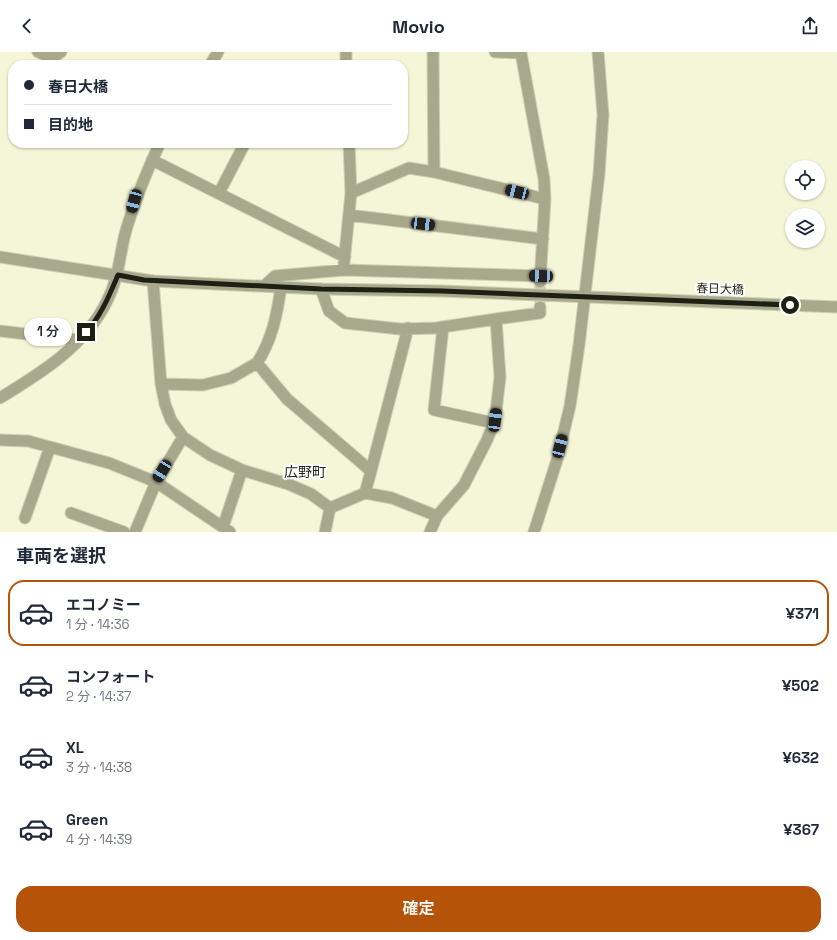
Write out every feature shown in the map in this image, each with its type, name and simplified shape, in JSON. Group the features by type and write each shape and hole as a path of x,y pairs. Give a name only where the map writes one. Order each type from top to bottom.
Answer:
{"street":[{"path":"38,52 52,58 61,52"},
{"path":"433,52 434,172"},
{"path":"264,286 275,276 344,270 541,279 545,199 544,179 521,53 495,52"},
{"path":"534,532 557,460 570,406 599,174 602,122 598,52"},
{"path":"0,398 37,376 66,354 93,324 104,307 118,275 124,240 134,201 158,148"},
{"path":"219,193 242,148"},
{"path":"344,270 351,192 349,148"},
{"path":"152,160 345,257"},
{"path":"351,192 409,168 434,172 545,199"},
{"path":"349,215 543,239"},
{"name":"春日大橋","path":"0,257 154,280 321,289 442,291 837,307"},
{"path":"154,280 161,384 165,404 171,420 183,437 210,455 242,470 288,484 311,494 330,508"},
{"path":"161,384 203,385 231,378 257,364 268,346 281,287"},
{"path":"321,289 329,311 345,323 408,328 443,327 540,313 540,307"},
{"path":"430,532 437,516 464,485 494,423 500,377 496,319"},
{"path":"443,327 434,410 494,423"},
{"path":"365,493 408,328"},
{"path":"0,330 78,340"},
{"path":"257,364 287,399 370,471"},
{"path":"135,532 156,482 183,437"},
{"path":"0,440 28,441 109,463 156,482 227,530 242,470"},
{"path":"25,518 50,447"},
{"path":"330,508 365,493 392,498 437,516"},
{"path":"325,532 330,508"},
{"path":"71,513 124,532"}],"tunnel":[{"path":"540,282 540,307"}],"district":[{"name":"広野町","path":"305,472"}],"route":[{"path":"86,332 107,302 118,275 144,280 321,289 442,291 790,305"}]}
